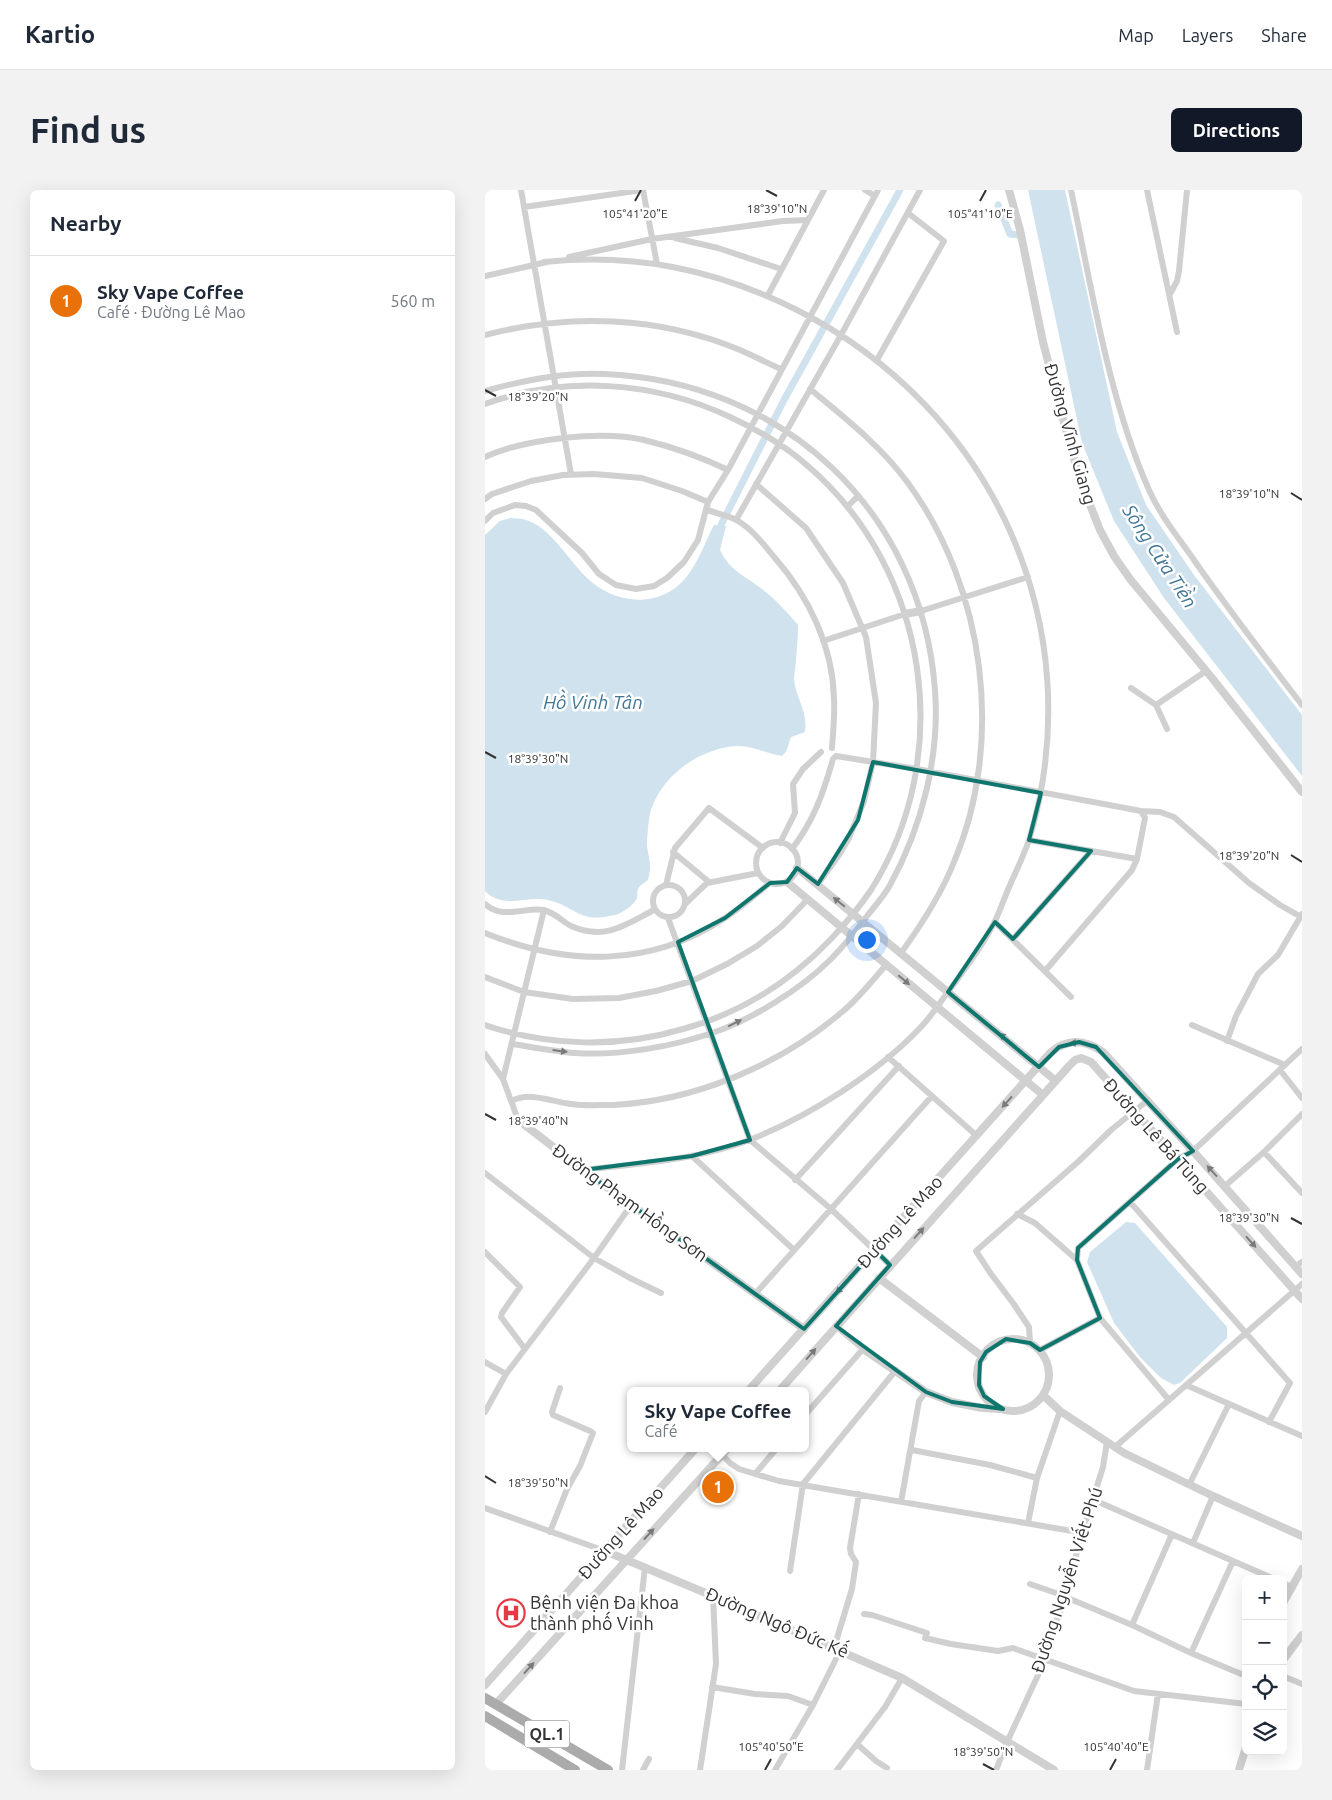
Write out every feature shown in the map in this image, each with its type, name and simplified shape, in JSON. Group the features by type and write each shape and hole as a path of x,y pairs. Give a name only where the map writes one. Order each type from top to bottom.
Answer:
{"main road":[{"name":"QL.1","path":"485,1698 608,1770"},
{"name":"QL.1","path":"485,1716 575,1770"}],"street":[{"path":"521,190 571,474"},
{"path":"524,207 642,190 657,264"},
{"path":"768,295 824,190"},
{"path":"485,521 493,513 515,505 526,506 537,510 582,553 599,574 616,585 636,589 654,586 667,578 684,562 698,540 707,502 727,470 876,193 865,190"},
{"path":"734,518 756,484 776,442 810,389 838,333 920,190"},
{"name":"Đường Vĩnh Giang","path":"1009,190 1020,230 1043,342 1062,414 1079,477 1100,530 1129,579 1206,671 1302,792"},
{"path":"1071,190 1112,382 1124,425 1149,491 1165,518 1220,597 1302,705"},
{"path":"1147,190 1177,332"},
{"path":"1170,294 1177,281 1179,271 1187,190"},
{"path":"877,360 944,241 908,213"},
{"path":"485,276 652,239 783,220 808,220"},
{"path":"670,237 718,248 781,270"},
{"path":"544,262 606,259 657,264 709,274 768,295 810,316 877,360 911,389 969,457 1012,535 1027,576 1039,619 1046,662 1048,697 1047,750 1041,793 1029,840 995,922 977,952 937,1008 920,1028 866,1075 790,1121 750,1140 692,1156 583,1170"},
{"path":"485,335 511,328 545,324 604,321 650,325 713,340 781,369"},
{"path":"485,391 522,381 553,376 602,374 642,377 720,397 757,413 784,429 826,462 858,496 890,541 909,579 921,611 931,650 935,691 935,731 930,772 915,833 889,888 830,960 806,980 766,1007 711,1034 668,1045 630,1051 577,1053 511,1044"},
{"path":"485,404 500,398 542,389 585,385 628,387 670,395 711,408 750,426 809,466 838,496 864,529 885,565 905,614 914,644 920,685 921,727 917,769 910,801 900,832 887,862 854,914 811,960 779,985 744,1006 707,1022 660,1036 611,1042 563,1042 514,1034 485,1025"},
{"path":"810,389 862,432 908,483 942,538 965,597 980,672 983,721 977,781 969,817 955,861 930,910 901,953"},
{"path":"485,457 501,450 553,439 601,436 643,440 703,458 727,470"},
{"path":"485,499 492,494 531,480 571,474 594,474 642,478 682,491 707,502"},
{"path":"756,484 806,528 843,583 866,637 876,702 870,782 858,820 839,855 818,884"},
{"path":"847,507 858,496"},
{"path":"706,510 734,518 751,530 807,600 829,662 835,698 832,748"},
{"path":"823,641 1027,576"},
{"path":"1156,705 1206,671"},
{"path":"1131,688 1156,705 1167,728"},
{"path":"780,843 795,813 793,784 803,769 821,752"},
{"path":"792,849 805,832 815,814 834,758 838,756 1141,811 1160,812 1174,817 1249,884 1280,905 1301,915 1279,955 1258,974 1239,1008 1227,1040"},
{"path":"666,885 673,852 709,808 763,848"},
{"path":"1045,971 1128,875 1137,859 1145,818 1141,811"},
{"path":"1029,840 1137,859"},
{"path":"774,843 780,843 792,849 796,855 797,868 787,882 780,884 762,878 758,873 756,860 763,848 774,843"},
{"path":"1013,939 1091,851"},
{"path":"673,852 709,882"},
{"path":"797,868 1056,1080"},
{"path":"685,904 685,897 680,890 674,886 666,885 659,888 654,894 652,902 660,916 668,918 679,914 685,904 709,882 758,873"},
{"path":"485,933 509,943 559,955 618,956 646,952 678,942 725,918 770,882"},
{"path":"787,882 1043,1095"},
{"path":"485,977 524,992 573,999 619,998 657,991 692,981 727,964 757,946 782,926 808,900"},
{"path":"485,904 491,909 504,913 545,910 570,925 590,932 613,930 655,910"},
{"path":"503,1079 545,910"},
{"path":"668,918 750,1140 831,1209 890,1265"},
{"path":"995,922 1071,997"},
{"path":"512,1101 525,1096 572,1104 614,1105 688,1093 728,1080 762,1065 817,1031 843,1012 886,965"},
{"path":"1192,1025 1285,1064"},
{"name":"Đường Lê Bá Tùng","path":"1051,1052 1063,1044 1079,1042 1091,1044 1103,1052 1299,1264 1302,1274"},
{"path":"1169,1400 1100,1318 1077,1260 1078,1248 1177,1160 1193,1151 1302,1049"},
{"name":"Đường Lê Mao","path":"752,1387 1051,1052"},
{"name":"Đường Phạm Hồng Sơn","path":"485,1054 503,1079 521,1122 583,1170 804,1329"},
{"path":"888,1057 977,1136"},
{"name":"Đường Lê Mao","path":"783,1387 1069,1066 1075,1060 1081,1058 1091,1062"},
{"name":"Đường Lê Bá Tùng","path":"1091,1062 1302,1299"},
{"path":"795,1180 899,1066"},
{"path":"1280,1070 1302,1098"},
{"path":"755,1294 932,1096"},
{"path":"1030,1343 1029,1327 977,1251 1111,1130 1148,1100"},
{"path":"1225,1186 1264,1152 1302,1114"},
{"path":"1264,1152 1302,1193"},
{"path":"692,1156 795,1250"},
{"path":"485,1174 594,1258 661,1293"},
{"path":"1130,1202 1290,1383 1269,1422"},
{"path":"485,1412 506,1374 594,1258 631,1205"},
{"path":"1017,1214 1035,1223 1077,1260"},
{"path":"485,1253 520,1287 501,1316 502,1320 525,1349"},
{"path":"879,1278 983,1357"},
{"path":"1115,1447 1302,1284"},
{"path":"1040,1350 1100,1318"},
{"path":"836,1326 863,1349 926,1392 952,1402 983,1408 1014,1410 1025,1408 1035,1403 1043,1395 1048,1384 1049,1372 1046,1360 1040,1350 1030,1343 1018,1339 1006,1339 995,1344 986,1352 980,1362 977,1374 979,1385 989,1400 1003,1409"},
{"path":"809,1410 863,1349"},
{"path":"485,1362 506,1374"},
{"path":"790,1570 803,1484 896,1370"},
{"path":"1186,1385 1302,1436"},
{"path":"550,1532 567,1489 580,1466 593,1434 591,1431 553,1415 552,1412 560,1388"},
{"path":"901,1502 912,1450 919,1402 926,1392"},
{"path":"1043,1395 1060,1411 1124,1454 1302,1536"},
{"path":"1189,1484 1229,1404"},
{"path":"1028,1523 1037,1478 1060,1411"},
{"name":"Đường Nguyễn Viết Phú","path":"997,1770 1007,1742 1045,1660 1052,1632 1066,1597 1079,1543 1094,1500 1103,1467 1107,1442"},
{"path":"912,1450 990,1465 1037,1478"},
{"name":"Đường Lê Mao","path":"485,1685 692,1452"},
{"name":"Đường Lê Mao","path":"496,1704 724,1452"},
{"path":"725,1452 730,1463 739,1469 779,1481 1084,1533"},
{"path":"755,1474 774,1452"},
{"path":"775,1770 813,1705 837,1649 852,1590 856,1562 851,1554 851,1548 859,1494"},
{"path":"1193,1543 1213,1496"},
{"path":"1094,1500 1265,1575"},
{"name":"Đường Ngô Đức Kế","path":"485,1508 645,1566 902,1678 1054,1770"},
{"path":"1132,1625 1173,1534"},
{"path":"1191,1653 1233,1561"},
{"path":"622,1770 645,1566"},
{"path":"1287,1596 1302,1569"},
{"path":"1029,1584 1066,1597 1242,1674"},
{"path":"1287,1585 1292,1587"},
{"path":"700,1770 716,1659 713,1596"},
{"path":"864,1614 927,1633 925,1638 951,1644 998,1651 1013,1648 1134,1691 1242,1704"},
{"path":"1287,1655 1302,1635"},
{"path":"837,1770 885,1707 902,1678"},
{"path":"1287,1678 1302,1684"},
{"path":"712,1687 755,1694 788,1696 813,1705"},
{"path":"1147,1770 1158,1694"},
{"path":"857,1744 887,1768"},
{"path":"1239,1770 1244,1755"},
{"path":"643,1770 649,1759"}],"highlighted area":[{"path":"873,762 1041,793 1029,840 1091,851 1013,939 995,922 948,992 1039,1067 1059,1047 1079,1042 1096,1047 1193,1151 1178,1159 1078,1248 1077,1260 1100,1318 1040,1350 1030,1343 1006,1339 986,1352 980,1362 979,1385 984,1396 1003,1409 952,1402 926,1392 836,1326 890,1265 875,1250 804,1329 583,1170 692,1156 750,1140 678,942 725,918 770,883 787,882 797,868 818,884 858,820"}],"water":[{"name":"Sông Cửa Tiền","path":"1028,190 1065,190 1117,432 1146,505 1194,575 1302,715 1302,776 1164,598 1114,521 1082,443"},
{"name":"Hồ Vinh Tân","path":"511,518 524,519 542,529 557,543 584,575 596,585 609,593 623,598 638,600 653,598 667,593 679,585 694,567 714,525 726,526 720,550 724,557 738,572 772,597 798,625 794,679 805,718 805,732 791,737 786,752 782,756 753,748 737,746 722,748 708,753 694,759 681,768 660,791 653,804 649,819 647,846 650,866 648,880 638,888 637,898 634,902 627,909 616,915 599,918 590,917 557,902 540,899 500,900 492,897 485,891 485,535 500,521"},
{"path":"1126,1222 1135,1223 1227,1327 1227,1338 1180,1383 1174,1385 1161,1378 1140,1357 1114,1323 1087,1262 1090,1252"}],"waterway":[{"path":"721,525 784,400 900,190"},
{"path":"998,205 1010,234 1019,235"}],"place":[{"name":"Sky Vape Coffee","path":"718,1487"},
{"name":"Bệnh viện Đa khoa thành phố Vinh","path":"511,1613"}]}
